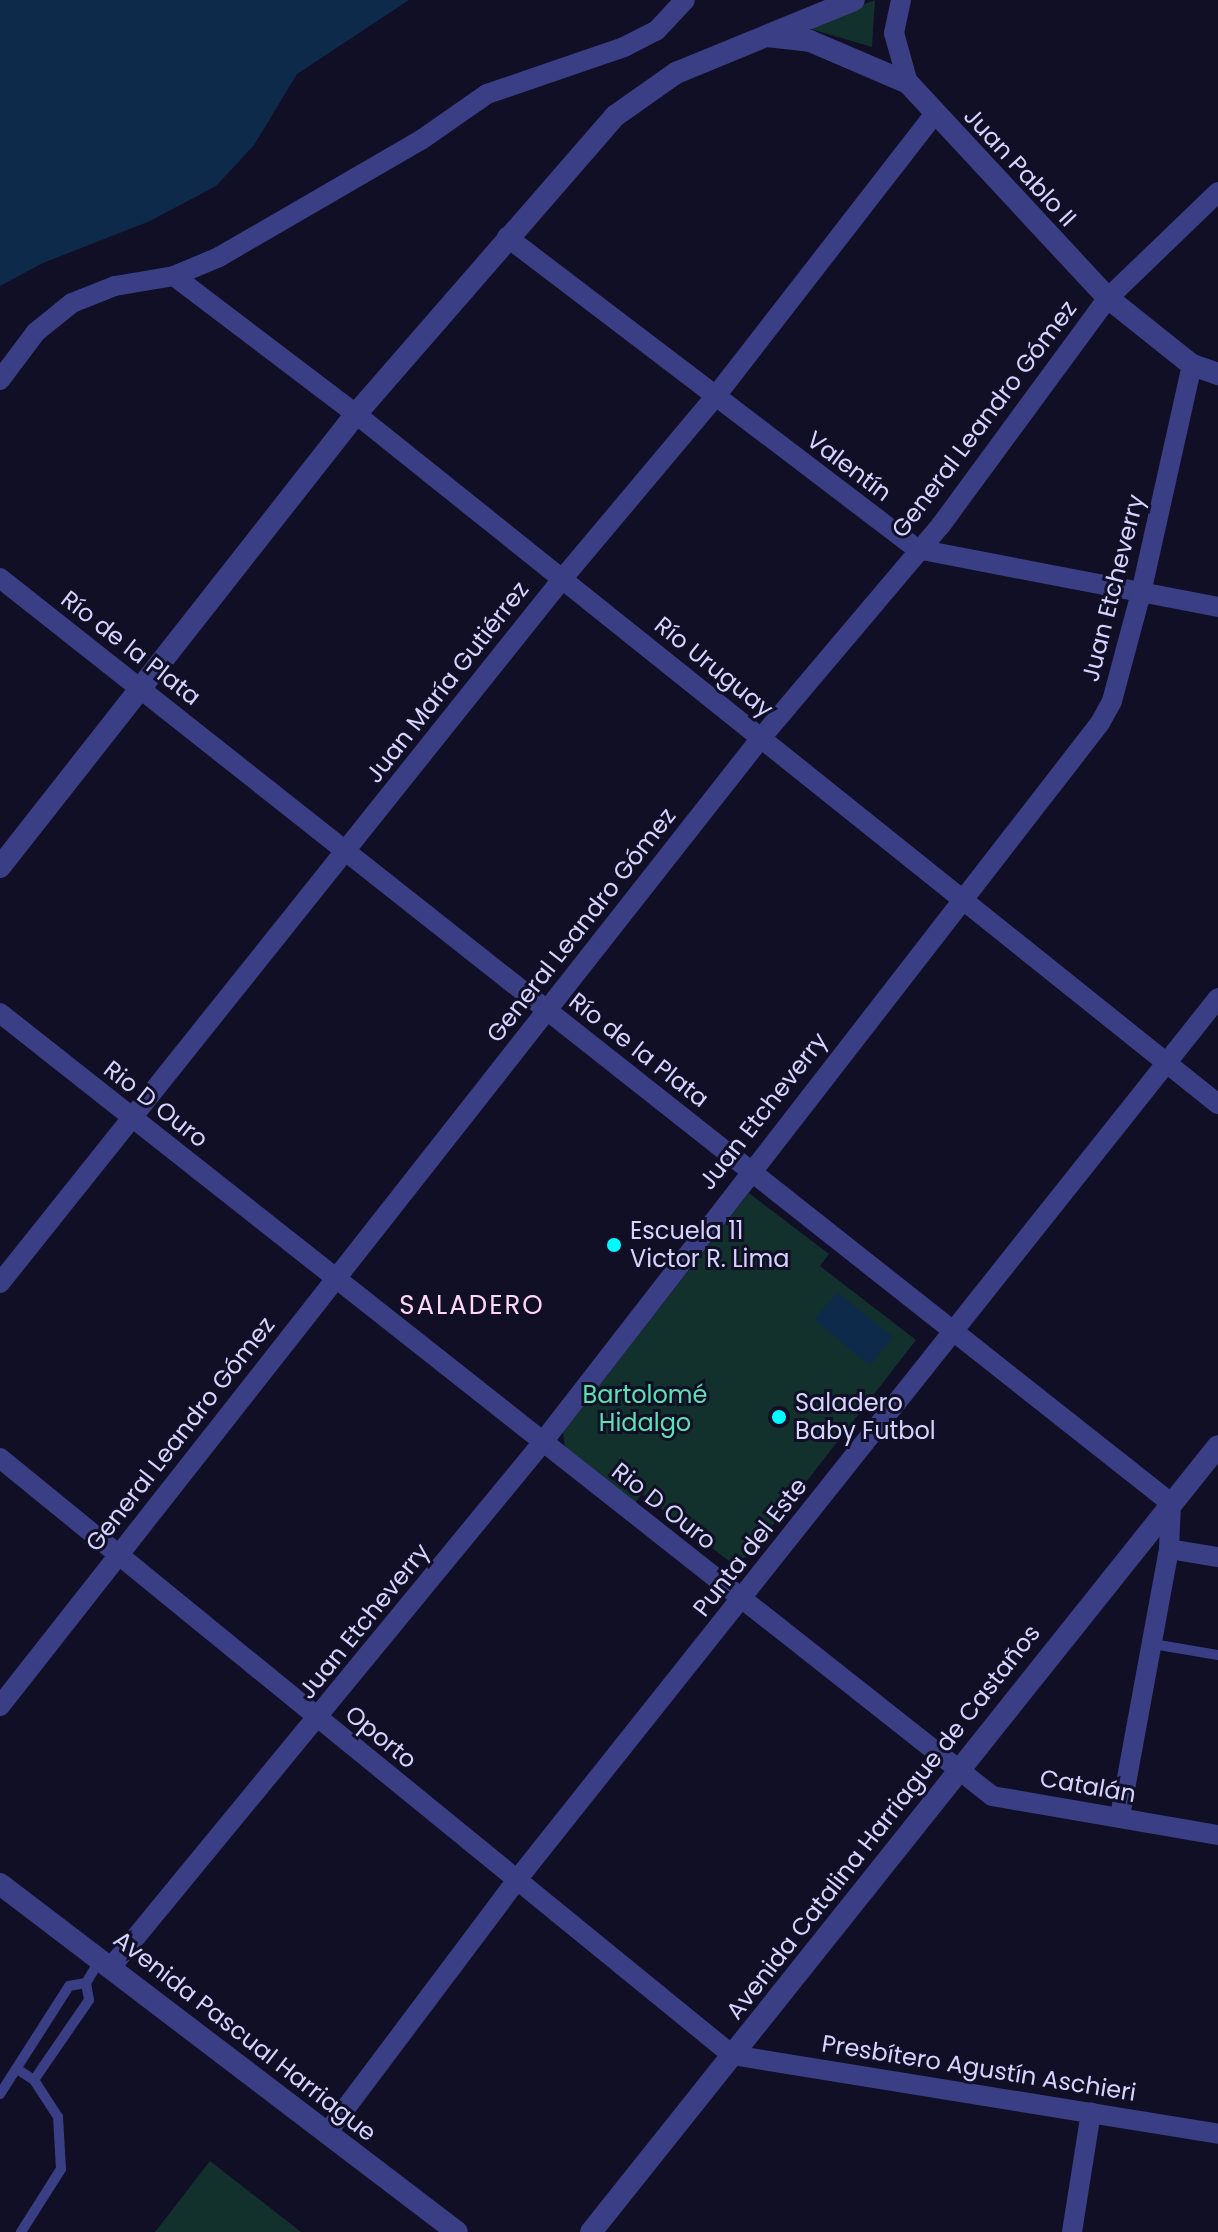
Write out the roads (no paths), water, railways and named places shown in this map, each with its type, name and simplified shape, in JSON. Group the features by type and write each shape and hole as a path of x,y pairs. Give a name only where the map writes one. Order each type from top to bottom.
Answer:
{"street":[{"path":"0,380 36,332 72,303 115,286 174,276 219,257 421,140 487,94 656,31 685,0"},
{"path":"0,867 356,414 615,116 648,89 764,35 854,0"},
{"path":"901,0 894,33 908,83"},
{"name":"Juan Pablo II","path":"764,35 810,41 908,83 1108,298 1192,365 1218,374"},
{"name":"Juan María Gutiérrez","path":"0,1283 563,578 715,397 935,113"},
{"name":"General Leandro Gómez","path":"0,1706 761,738 917,549 941,525 1108,298 1218,192"},
{"name":"Valentín","path":"507,237 917,549 1218,607"},
{"name":"Río Uruguay","path":"174,276 356,414 563,578 962,895 1218,1104"},
{"name":"Juan Etcheverry","path":"107,1962 318,1719 542,1443 962,895 1100,723 1112,701 1141,593 1192,365"},
{"name":"Río de la Plata","path":"0,578 1171,1503"},
{"name":"Punta del Este","path":"327,2133 516,1881 1218,998"},
{"name":"Rio D Ouro","path":"0,1013 957,1772"},
{"name":"Avenida Catalina Harriague de Castaños","path":"591,2232 1218,1446"},
{"name":"Oporto","path":"0,1458 732,2055"},
{"path":"1120,1817 1169,1549 1171,1503"},
{"path":"1169,1549 1218,1557"},
{"name":"Catalán","path":"957,1772 992,1796 1218,1835"},
{"name":"Avenida Pascual Harriague","path":"0,1884 107,1962 457,2232"},
{"name":"Presbítero Agustín Aschieri","path":"732,2055 1218,2134"},
{"path":"1072,2232 1091,2112"}],"lane":[{"path":"1153,1644 1218,1655"},
{"path":"0,2094 69,1986 86,1983 107,1962"},
{"path":"34,2080 89,2000 86,1983"},
{"path":"17,2069 34,2080 58,2117 61,2169 21,2232"}],"water":[{"path":"0,0 409,0 297,74 254,145 216,186 150,221 43,263 0,286"},
{"path":"837,1292 893,1337 870,1365 814,1320"}],"place":[{"name":"Escuela 11 Victor R. Lima","path":"614,1245"},
{"name":"Saladero Baby Futbol","path":"779,1417"}],"district":[{"name":"SALADERO","path":"472,1306"}],"park label":[{"name":"Bartolomé Hidalgo","path":"645,1409"}]}
